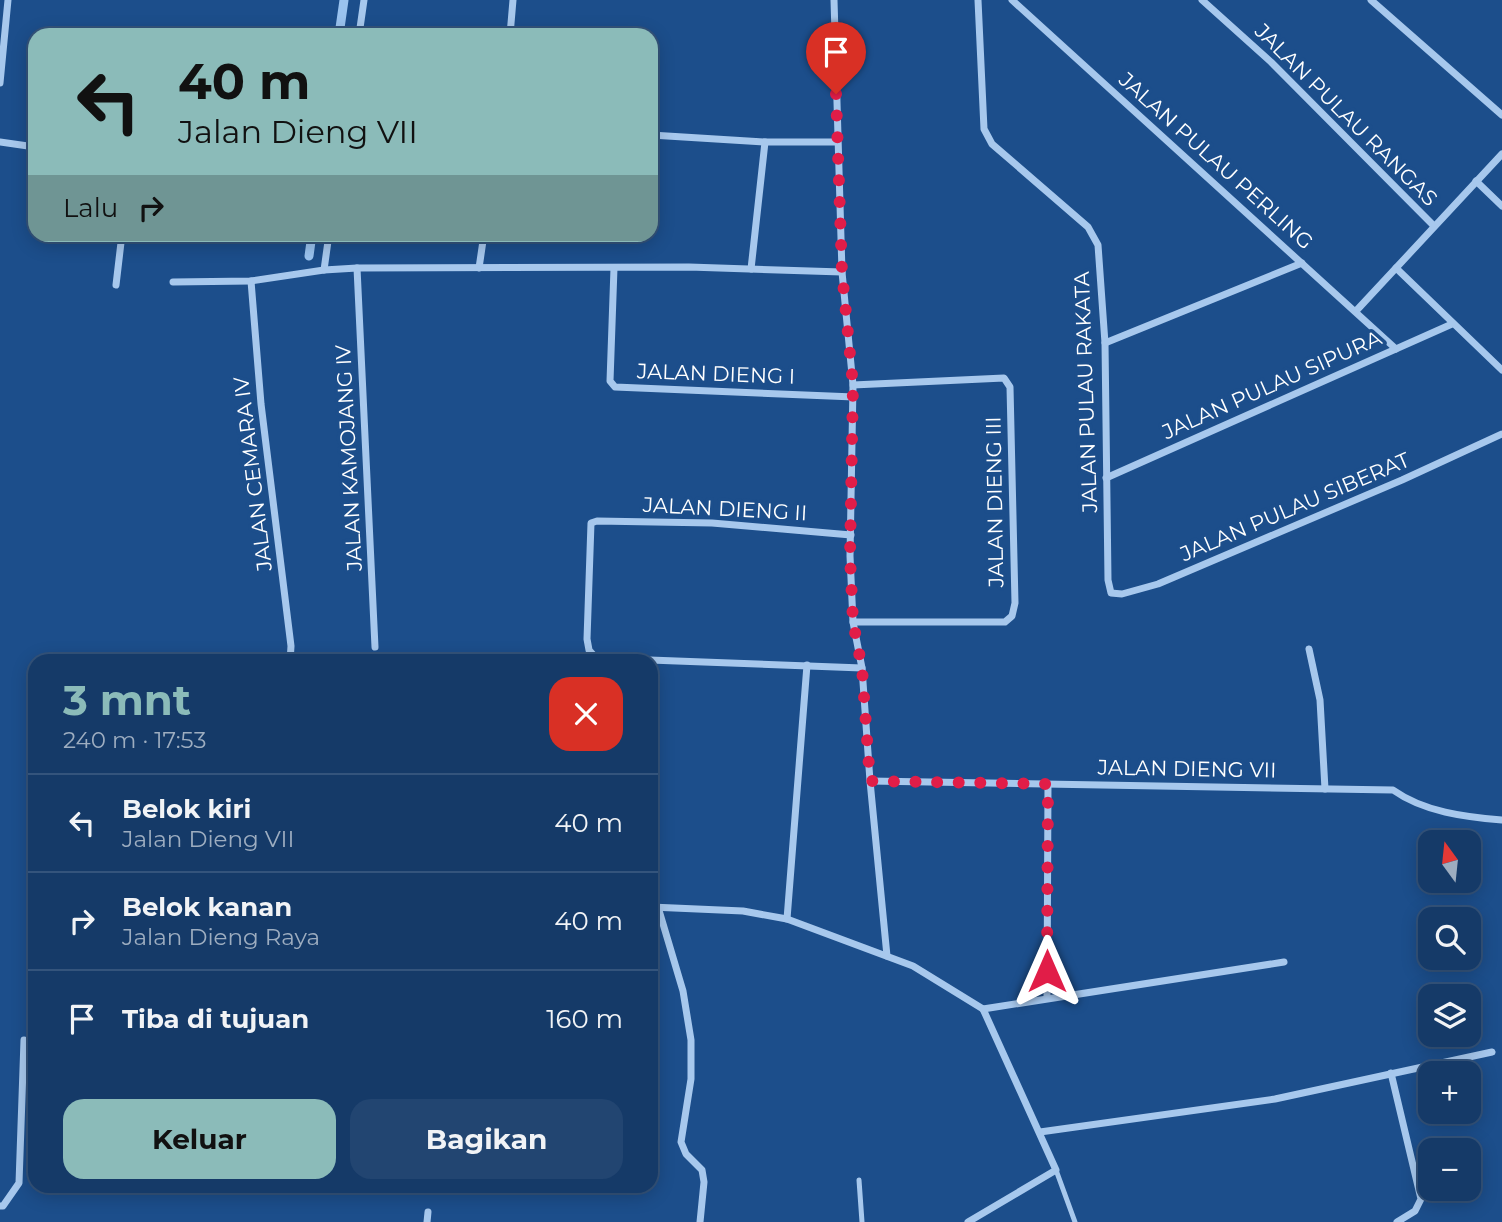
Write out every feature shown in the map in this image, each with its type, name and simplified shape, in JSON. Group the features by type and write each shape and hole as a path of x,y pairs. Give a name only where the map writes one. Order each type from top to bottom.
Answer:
{"street":[{"path":"0,83 8,0"},
{"path":"360,28 364,0"},
{"path":"511,28 513,0"},
{"path":"834,0 842,272 853,385 853,622 862,668 887,956"},
{"name":"JALAN PULAU RAKATA","path":"978,0 984,129 992,144 1088,227 1098,245 1105,343 1108,580"},
{"name":"JALAN PULAU RANGAS","path":"1202,0 1271,62 1434,226"},
{"path":"1371,0 1502,115"},
{"name":"JALAN PULAU PERLING","path":"1018,2 1396,349"},
{"path":"658,135 765,142 837,142"},
{"path":"0,142 28,146"},
{"path":"751,269 765,142"},
{"path":"1356,311 1502,154"},
{"path":"1476,181 1502,206"},
{"path":"116,285 121,242"},
{"path":"324,270 328,242"},
{"path":"480,268 483,242"},
{"path":"1105,343 1302,262"},
{"path":"173,282 251,281 356,268 751,269 842,272"},
{"name":"JALAN KAMOJANG IV","path":"356,268 375,647"},
{"name":"JALAN DIENG I","path":"614,268 610,382 615,387 853,397"},
{"path":"1396,268 1502,370"},
{"name":"JALAN CEMARA IV","path":"251,281 261,404 290,654"},
{"name":"JALAN PULAU SIPURA","path":"1106,478 1452,324"},
{"name":"JALAN DIENG III","path":"853,385 1004,378 1010,387 1015,603 1012,616 1005,622 853,622"},
{"name":"JALAN PULAU SIBERAT","path":"1108,580 1111,593 1122,594 1158,584 1402,480 1502,434"},
{"name":"JALAN DIENG II","path":"592,654 587,639 591,523 712,523 851,535"},
{"path":"1309,649 1320,701 1325,789"},
{"name":"JALAN DIENG II","path":"658,660 807,665"},
{"path":"787,919 807,665 862,668"},
{"name":"JALAN DIENG VII","path":"870,781 1393,790 1404,798 1436,810 1474,818 1502,820"},
{"path":"1047,998 1048,784"},
{"path":"658,907 743,911 787,919 913,966 984,1009 1056,1170 968,1222"},
{"path":"658,919 683,991 691,1040 691,1079 681,1142 686,1154 702,1170 704,1182 700,1222"},
{"path":"984,1009 1284,962"},
{"path":"0,1206 4,1206 19,1183 24,1040"},
{"path":"1040,1132 1275,1099 1492,1052"},
{"path":"1391,1073 1421,1199 1415,1210 1397,1222"},
{"path":"427,1222 428,1212"}],"lane":[{"path":"1056,1170 1075,1222"},
{"path":"859,1180 862,1222"}],"waterway":[{"path":"340,28 344,0"},
{"path":"309,256 311,242"}],"route":[{"path":"836,94 842,272 853,385 850,556 853,622 862,668 870,781 1048,784 1047,971"}]}
